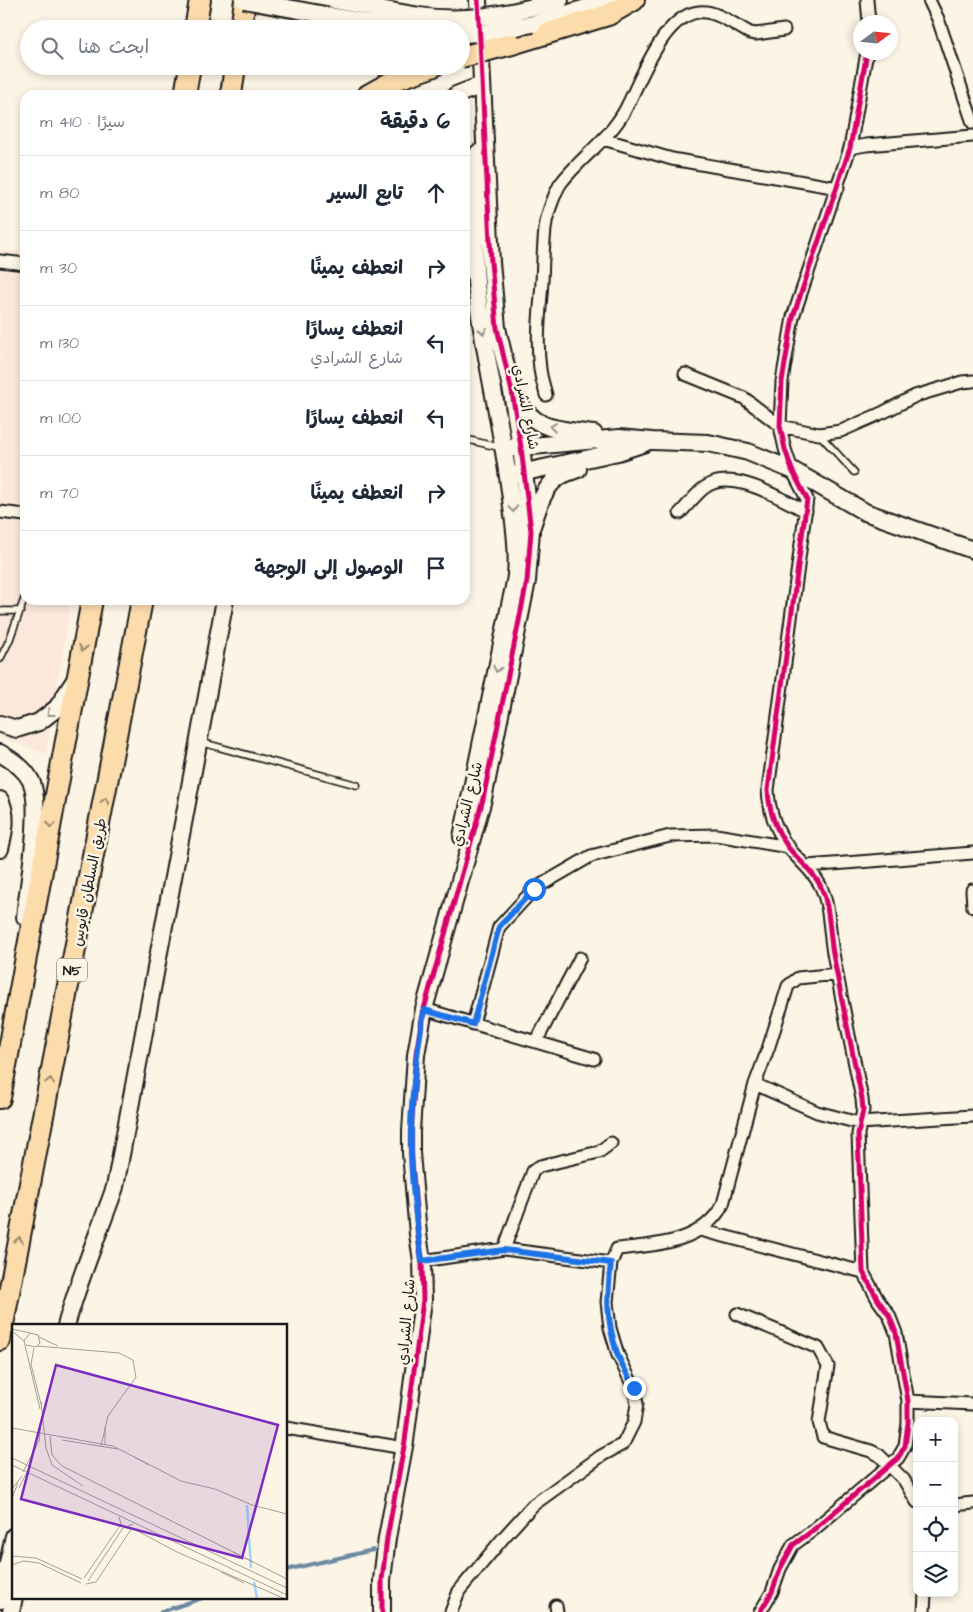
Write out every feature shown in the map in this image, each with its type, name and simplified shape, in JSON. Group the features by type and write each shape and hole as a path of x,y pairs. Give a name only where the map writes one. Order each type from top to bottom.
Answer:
{"highway":[{"path":"191,20 193,0"},
{"path":"197,20 200,0"},
{"path":"242,20 245,0"},
{"path":"470,55 608,15 634,0"},
{"path":"186,90 188,75"},
{"path":"232,90 234,75"},
{"path":"377,90 409,75"},
{"path":"0,1098 91,605"},
{"name":"طريق السلطان قابوس","path":"0,1340 130,673 141,605"},
{"path":"130,673 147,605"}],"street":[{"path":"245,0 353,20"},
{"path":"336,0 419,16 445,18 531,16 560,0"},
{"name":"شارع الشرادي","path":"443,942 453,880 516,577 517,474 521,447 512,392 497,328 478,0"},
{"path":"470,34 483,33 531,16 613,0"},
{"path":"867,0 868,15"},
{"path":"930,0 973,123"},
{"path":"546,395 540,370 539,334 546,221 560,185 578,162 603,139 623,114 657,46 681,18 706,12 717,15 750,33 756,34 784,30"},
{"path":"760,1612 772,1592 793,1545 898,1458 905,1446 908,1423 908,1401 896,1333 889,1315 878,1300 863,1272 858,1134 863,1110 862,1099 836,974 826,908 820,886 789,847 774,823 769,805 768,790 806,511 806,499 792,470 780,426 782,381 793,317 850,148 866,60"},
{"path":"469,90 482,85"},
{"name":"شارع الشرادي","path":"382,1612 382,1580 386,1546 404,1448 423,1300 422,1261 418,1234 411,1131 416,1055 424,1010 482,799 527,581 531,531 517,474 504,449 481,324 475,268 474,198 479,138 484,109"},
{"path":"850,148 973,136"},
{"path":"603,139 672,159 838,188"},
{"path":"0,261 20,263"},
{"path":"685,374 744,398 780,426 820,434 841,431 914,396 962,382 973,381"},
{"path":"512,392 527,414 543,426 618,445"},
{"path":"504,449 618,445 652,441 715,445 748,452 792,470 865,512 973,550"},
{"path":"517,474 618,445"},
{"path":"531,531 543,496 559,477 618,445"},
{"path":"680,513 705,487 723,481 747,483 806,511"},
{"path":"0,512 20,515"},
{"path":"67,1324 87,1259 96,1242 115,1187 224,605"},
{"path":"0,724 17,729 39,722 57,708 79,674"},
{"path":"0,753 20,766 31,781 37,801 10,1042"},
{"path":"0,800 5,812 5,823 0,849"},
{"path":"473,1024 499,927 534,889 591,856 670,836 716,836 789,847"},
{"path":"806,866 973,853"},
{"path":"972,890 973,907"},
{"path":"536,1042 580,958"},
{"path":"451,1612 459,1591 533,1505 601,1456 623,1444 634,1422 637,1404 634,1388 618,1355 610,1328 607,1302 611,1263 617,1249 662,1245 700,1230 712,1221 724,1204 755,1084 788,986 798,978 836,974"},
{"path":"424,1010 594,1059"},
{"path":"755,1084 817,1112 859,1123 973,1116"},
{"path":"504,1250 534,1171 540,1166 599,1152 611,1143"},
{"path":"700,1230 863,1272"},
{"path":"422,1261 504,1250 611,1263"},
{"path":"737,1314 818,1348 828,1366 819,1422 823,1437 872,1451 879,1455 904,1480 913,1495"},
{"path":"908,1401 973,1404"},
{"path":"288,1428 404,1448"},
{"path":"958,1505 973,1503"},
{"path":"4,1602 4,1570 12,1543"},
{"path":"4,1602 7,1599 12,1581"},
{"path":"924,1612 925,1597"}],"lane":[{"path":"820,434 854,472"},
{"path":"470,440 504,449"},
{"path":"0,659 23,605"},
{"path":"0,611 21,611"},
{"path":"198,742 357,785"}],"shaded area":[{"path":"0,250 20,252 20,605 70,605 46,754 0,737"}],"waterway":[{"path":"288,1570 373,1550"},
{"path":"161,1612 196,1600"}],"cycle path":[{"path":"382,1612 382,1580 387,1538 405,1441 423,1300 422,1261 411,1153 416,1055 424,1009 483,799 527,581 531,531 512,392 497,328 491,262 478,0"},
{"path":"760,1612 772,1592 780,1569 793,1545 898,1458 905,1446 908,1423 908,1401 896,1333 889,1315 878,1300 863,1272 858,1134 863,1110 862,1099 843,1008 826,901 817,880 788,847 780,834 771,813 768,790 807,499 792,470 780,426 782,381 793,317 850,148 866,60"}],"route":[{"path":"534,889 499,927 473,1024 424,1010 416,1055 411,1131 411,1154 422,1261 504,1250 611,1263 607,1302 610,1328 618,1355 634,1388"}]}
